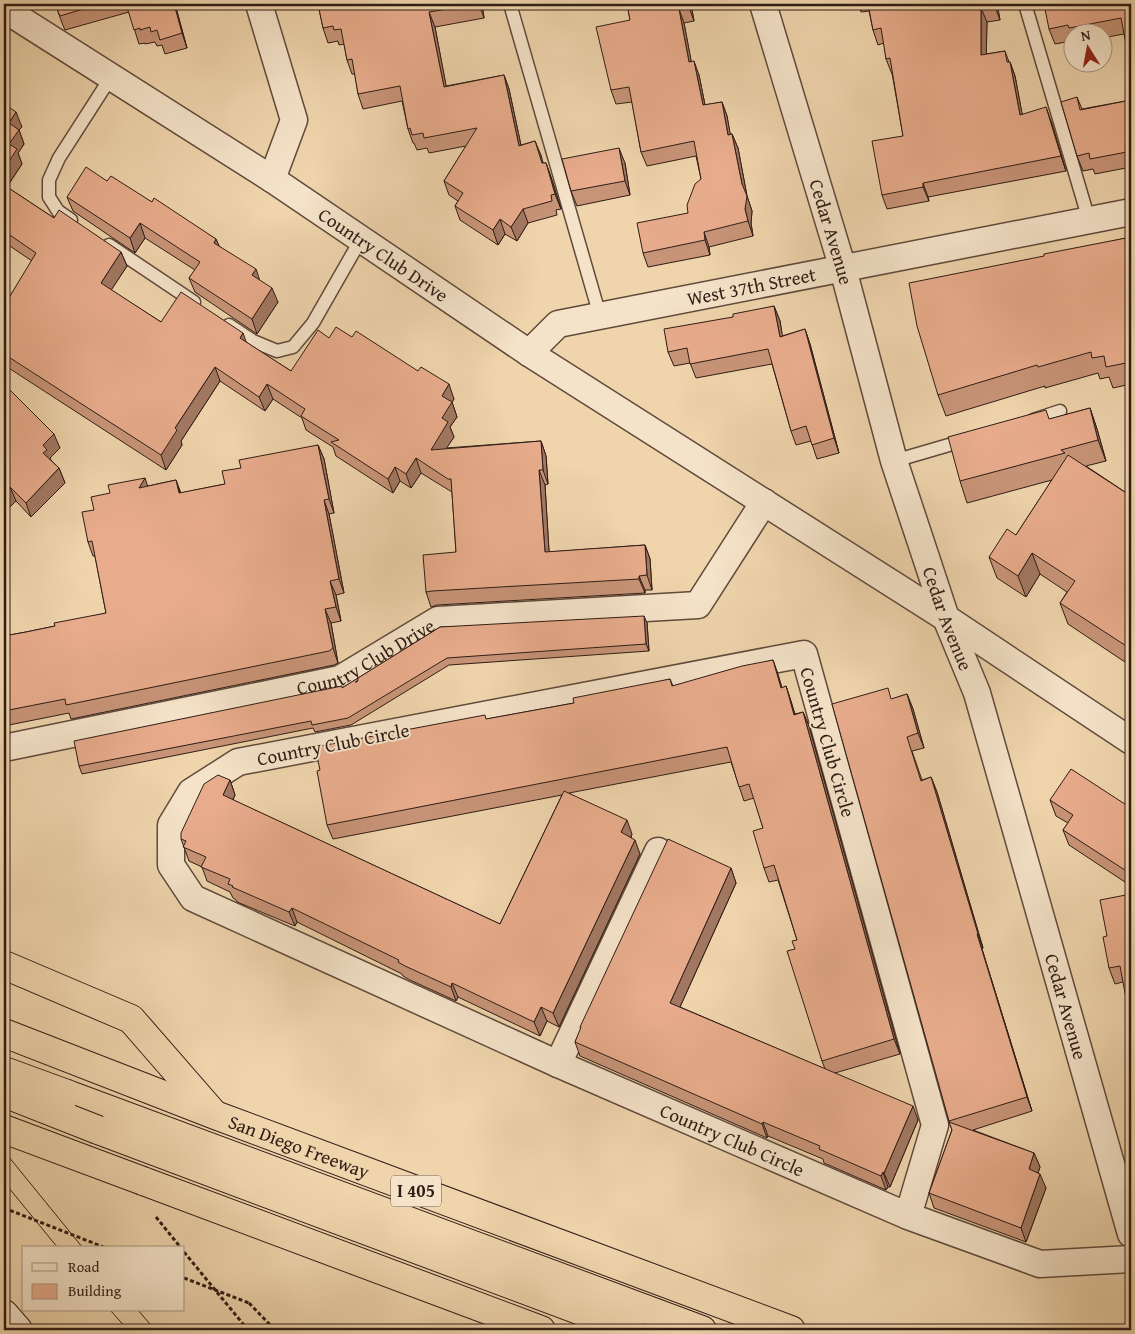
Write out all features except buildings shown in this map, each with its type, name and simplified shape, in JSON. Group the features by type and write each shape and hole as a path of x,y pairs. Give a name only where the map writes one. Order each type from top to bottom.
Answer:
{"highway":[{"path":"4,965 130,1019 215,1115"},
{"name":"San Diego Freeway","path":"10,1035 215,1115 791,1330"},
{"path":"4,1071 702,1330"},
{"path":"4,1093 632,1330"},
{"path":"4,1128 541,1330"}],"street":[{"path":"259,4 294,120 272,178"},
{"name":"Cedar Avenue","path":"763,4 843,269 894,461 946,618 977,692 1131,1234"},
{"name":"Country Club Drive","path":"4,9 272,178 529,352 946,618 1131,741"},
{"name":"West 37th Street","path":"529,352 558,324 1131,212"},
{"name":"Country Club Drive","path":"4,748 340,679 438,620 698,605 764,502"},
{"name":"Country Club Circle","path":"908,1216 935,1125 804,654 238,762 191,792 171,824 171,865 193,898 558,1064 908,1216 1040,1264 1131,1259"},
{"path":"558,1064 658,851"}],"lane":[{"path":"510,4 600,316"},
{"path":"1024,4 1089,220"},
{"path":"83,227 58,211 49,197 48,180 59,158 111,77"},
{"path":"99,238 204,308"},
{"path":"220,319 253,341 277,351 292,347 313,323 361,239"},
{"path":"1023,422 1060,412"},
{"path":"894,461 977,436"}],"path":[{"path":"4,1208 101,1246"},
{"path":"185,1253 248,1330"},
{"path":"185,1278 249,1303 275,1330"}],"tram line":[{"path":"4,1151 81,1246"},
{"path":"4,1182 56,1246"},
{"path":"112,1312 128,1330"},
{"path":"140,1312 155,1330"}]}
